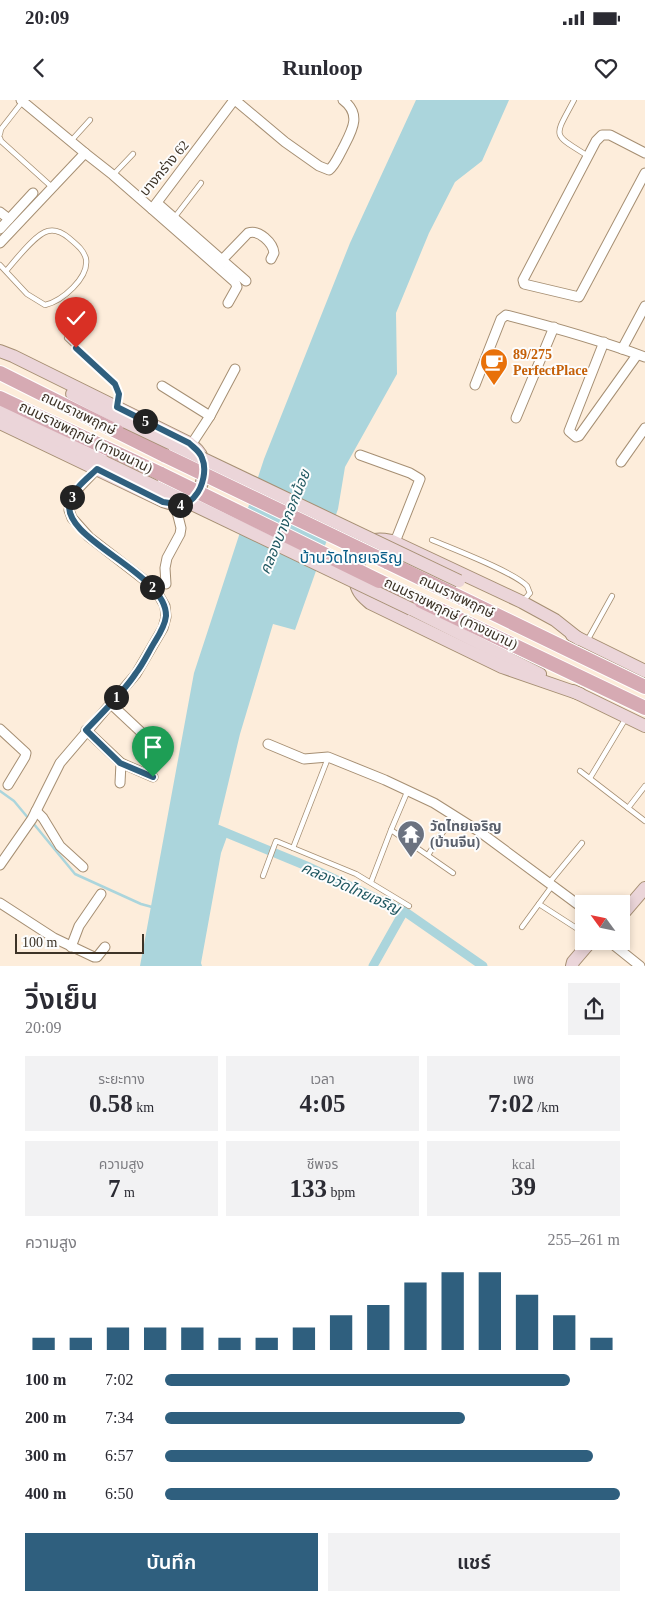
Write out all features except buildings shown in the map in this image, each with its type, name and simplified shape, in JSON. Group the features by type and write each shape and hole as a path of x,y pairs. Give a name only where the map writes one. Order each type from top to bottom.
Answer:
{"main road":[{"path":"0,351 191,445 202,458 204,476 196,496 182,505 163,502 100,466 0,423"},
{"path":"0,359 126,422 645,671"},
{"name":"ถนนราชพฤกษ์","path":"0,373 166,456 645,687"},
{"name":"ถนนราชพฤกษ์","path":"0,398 645,708"},
{"name":"ถนนราชพฤกษ์ (ทางขนาน)","path":"0,411 100,466 411,610 645,726"},
{"path":"580,694 502,667 370,603 360,594 355,584 362,555 372,540 380,539 396,542 522,602 555,620 583,641"},
{"path":"630,906 645,888"},
{"path":"572,966 583,950"}],"street":[{"path":"235,100 285,142 319,166 329,170 335,163 352,130 353,111 350,105 343,100"},
{"name":"บางกร่าง 62","path":"22,101 71,142 154,206 235,100"},
{"path":"645,153 610,135 602,135 596,141 523,280 525,286 579,298 645,173"},
{"path":"0,243 85,153"},
{"path":"0,229 33,193"},
{"path":"154,206 174,218 246,281"},
{"path":"154,206 235,282 237,288 228,303"},
{"path":"0,212 9,220"},
{"path":"222,260 252,231 272,245 274,253 271,260"},
{"path":"623,346 645,306"},
{"path":"475,385 503,316 506,315 623,346 641,356 576,437 569,431 604,342"},
{"path":"516,418 554,327"},
{"path":"191,445 210,416 235,369"},
{"path":"162,386 210,416"},
{"path":"621,462 645,428"},
{"path":"360,455 410,473 420,479 396,542"},
{"path":"0,864 31,819 60,762 136,674 163,628 166,617 165,606 158,594 147,582 81,529 68,510 73,494 100,466"},
{"path":"166,584 165,568 167,558 180,534 181,528 174,504"},
{"path":"111,704 142,734"},
{"path":"0,730 26,753 8,785"},
{"path":"86,730 120,763 153,777"},
{"path":"268,744 304,758 328,757 408,790 454,815 575,902"},
{"path":"120,763 120,783"},
{"path":"31,819 43,818 60,846 83,867"},
{"path":"71,947 79,926 101,894"},
{"path":"0,903 54,938 94,957 97,957 104,947"},
{"path":"620,950 640,966"}],"lane":[{"path":"574,100 559,129 559,136 562,140 588,156"},
{"path":"0,134 1,129 22,101"},
{"path":"71,142 90,120"},
{"path":"0,138 53,188"},
{"path":"113,175 132,154"},
{"path":"174,218 201,183"},
{"path":"0,265 27,294 45,305 55,303 72,289 84,272 86,259 80,248 67,237 57,231 47,231 39,236 6,270"},
{"path":"67,338 115,384 119,394 117,407"},
{"path":"432,540 502,571 521,582 530,593 522,602"},
{"path":"583,641 612,596"},
{"path":"590,778 627,717"},
{"path":"293,848 328,757"},
{"path":"580,771 645,821"},
{"path":"628,808 645,786"},
{"path":"371,882 408,790"},
{"path":"428,855 454,815"},
{"path":"391,830 454,873"},
{"path":"263,876 276,841 371,882 410,906"},
{"path":"522,927 582,843"},
{"path":"539,904 575,927"}],"water":[{"name":"คลองบางกอกน้อย","path":"416,100 509,100 482,161 455,182 429,233 396,313 397,374 345,467 338,509 295,630 273,624 240,734 218,826 229,831 221,853 202,966 140,966 194,673 264,459 350,243"}],"waterway":[{"path":"0,791 14,801 29,819"},
{"path":"33,823 75,874 141,904 152,907"},
{"name":"คลองวัดไทยเจริญ","path":"217,829 309,867 404,911 483,966"},
{"path":"373,966 404,911"}],"place":[{"name":"89/275 PerfectPlace","path":"494,386"},
{"name":"วัดไทยเจริญ (บ้านจีน)","path":"411,858"}],"district":[{"name":"บ้านวัดไทยเจริญ","path":"351,557"}],"route":[{"path":"76,348 115,384 119,394 117,407 189,443 202,458 204,467 204,476 196,496 182,505 163,502 97,469 73,494 68,510 72,518 89,537 147,582 158,594 165,606 166,617 163,628 136,674 86,730 120,763 153,777"}]}
